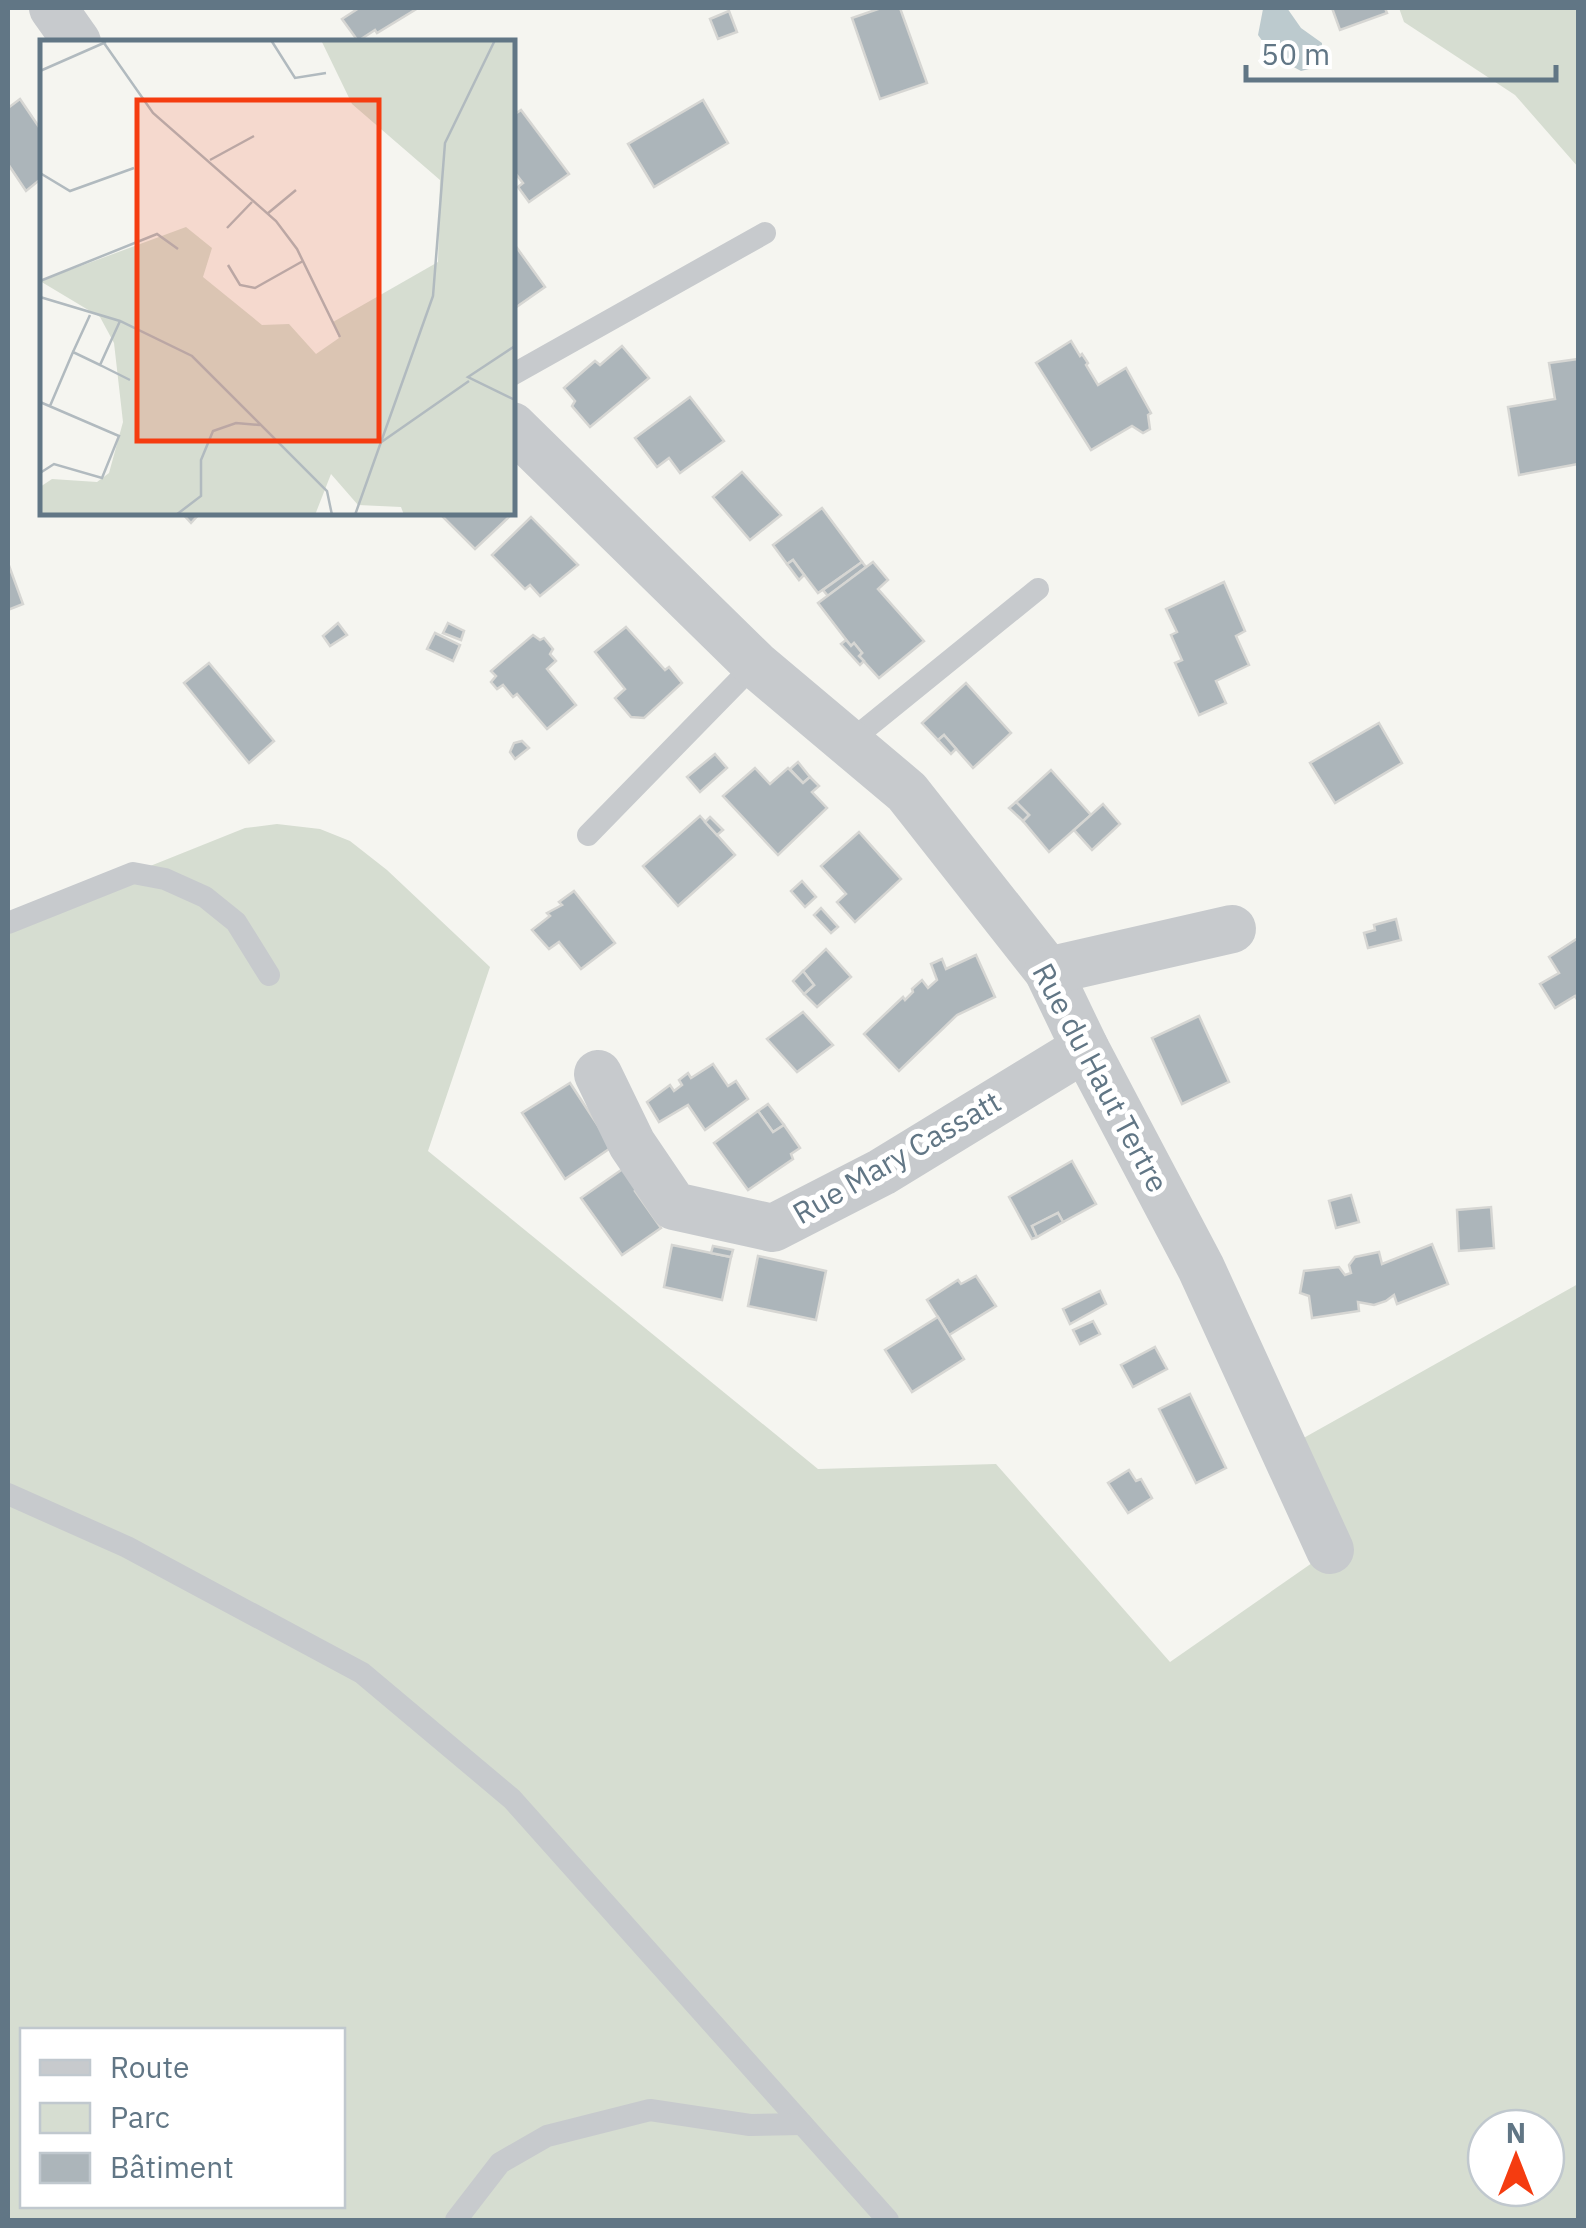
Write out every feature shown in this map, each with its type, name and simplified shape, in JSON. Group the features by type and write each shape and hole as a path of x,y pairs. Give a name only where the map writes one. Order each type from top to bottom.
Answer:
{"street":[{"path":"52,8 76,40"},
{"name":"Rue du Haut Tertre","path":"515,429 755,664 906,792 1048,971 1201,1268 1330,1550"},
{"path":"1048,971 1232,928"},
{"name":"Rue Mary Cassatt","path":"598,1074 632,1144 674,1206 773,1228 882,1172 1085,1048"}],"lane":[{"path":"515,372 765,234"},
{"path":"848,743 1038,588"},
{"path":"588,834 755,664"},
{"path":"8,923 132,873 165,879 205,897 236,922 269,975"},
{"path":"8,1494 127,1547 362,1672 512,1799 888,2220"},
{"path":"456,2220 500,2163 547,2136 650,2110 750,2125 802,2124"}],"green space":[{"path":"1399,8 1578,8 1578,167 1515,95 1404,22"},
{"path":"277,824 320,829 350,841 387,870 490,967 428,1151 818,1469 996,1464 1170,1662 1325,1554 1284,1449 1578,1284 1578,2220 8,2220 8,923 245,828"}],"shaded area":[{"path":"1287,8 1301,28 1322,43 1321,66 1301,71 1273,56 1258,35 1263,9"}],"building":[{"path":"359,8 418,8 360,40 342,19"},
{"path":"881,8 900,8 927,83 880,99 852,18"},
{"path":"1332,8 1385,8 1387,13 1340,30"},
{"path":"729,11 737,32 718,39 710,19"},
{"path":"20,99 40,129 40,180 26,191 8,164 8,108"},
{"path":"703,100 728,143 654,187 628,144"},
{"path":"521,110 569,174 529,202 518,187 523,183 515,173 515,114"},
{"path":"515,249 545,287 515,308"},
{"path":"1071,341 1098,385 1126,368 1151,413 1150,429 1143,433 1132,426 1091,450 1036,363"},
{"path":"622,346 649,378 590,427 572,406 575,401 564,388 595,361 600,365"},
{"path":"1578,359 1578,464 1519,475 1508,407 1555,399 1549,363"},
{"path":"690,397 724,441 680,473 669,458 657,467 635,438"},
{"path":"742,472 781,515 750,540 713,497"},
{"path":"822,508 862,562 818,593 793,560 787,564 773,545"},
{"path":"441,515 511,515 475,549"},
{"path":"531,517 578,565 540,596 530,585 525,589 492,555"},
{"path":"793,560 804,575 799,580 787,564"},
{"path":"862,562 866,567 828,596 823,590"},
{"path":"873,562 888,580 878,589 924,641 879,678 818,603"},
{"path":"8,563 23,604 8,610"},
{"path":"1224,582 1245,631 1236,636 1249,665 1216,681 1226,703 1199,715 1175,663 1182,660 1171,635 1177,632 1166,609"},
{"path":"338,623 347,635 330,646 323,636"},
{"path":"448,623 464,631 461,640 443,633"},
{"path":"626,627 682,683 644,718 631,717 615,698 625,689 595,652"},
{"path":"435,633 460,645 453,661 427,649"},
{"path":"533,635 544,638 553,649 550,654 556,661 547,669 576,705 547,729 517,694 513,697 503,685 497,689 491,682 496,676 491,671"},
{"path":"846,640 862,653 859,656 864,661 860,665 841,644"},
{"path":"209,663 274,741 249,763 184,683"},
{"path":"966,683 1011,733 973,768 944,735 938,740 922,723"},
{"path":"1379,723 1402,763 1335,803 1310,763"},
{"path":"944,735 956,749 951,754 938,740"},
{"path":"522,741 529,748 515,759 510,752 514,743"},
{"path":"715,754 727,768 700,792 687,777"},
{"path":"798,762 810,777 803,783 790,769"},
{"path":"755,768 770,784 788,768 803,783 810,777 819,786 812,792 827,808 778,855 723,796"},
{"path":"1051,770 1091,815 1049,852 1023,821 1029,815 1016,802"},
{"path":"1016,802 1029,815 1023,821 1009,808"},
{"path":"1103,804 1120,824 1092,850 1074,830"},
{"path":"700,816 735,855 678,906 643,866"},
{"path":"710,817 723,830 717,835 705,822"},
{"path":"859,832 901,879 855,922 837,902 846,894 821,866"},
{"path":"802,881 816,897 805,907 791,891"},
{"path":"574,891 615,943 581,969 559,942 549,949 532,930"},
{"path":"821,908 838,927 831,933 814,915"},
{"path":"1396,919 1401,940 1368,948 1364,933 1375,930 1374,925"},
{"path":"1578,938 1578,1001 1575,996 1555,1008 1540,984 1559,973 1549,957"},
{"path":"826,949 851,977 817,1007 804,994 814,985 803,971"},
{"path":"976,955 995,997 957,1015 899,1071 864,1034 903,997 905,1000 922,980 928,988 937,980 931,964 942,959 946,969"},
{"path":"803,971 814,985 804,994 793,981"},
{"path":"803,1012 833,1045 797,1072 767,1039"},
{"path":"1199,1016 1229,1082 1182,1104 1152,1038"},
{"path":"713,1064 728,1086 736,1081 748,1099 705,1130 688,1105 659,1122 647,1102 670,1085 674,1091 688,1073 691,1078"},
{"path":"570,1083 612,1147 565,1179 522,1113"},
{"path":"768,1104 784,1125 773,1132 758,1111"},
{"path":"758,1111 773,1132 784,1125 800,1148 791,1154 793,1159 748,1190 714,1143"},
{"path":"1072,1161 1096,1204 1063,1222 1058,1213 1032,1226 1037,1237 1032,1239 1009,1197"},
{"path":"627,1166 641,1187 635,1191 661,1228 622,1255 581,1198"},
{"path":"1351,1195 1359,1222 1336,1228 1329,1201"},
{"path":"1491,1207 1494,1248 1459,1251 1457,1210"},
{"path":"1058,1213 1063,1222 1037,1237 1032,1226"},
{"path":"1432,1244 1448,1284 1397,1304 1394,1295 1374,1305 1358,1302 1359,1311 1312,1318 1309,1296 1300,1293 1304,1271 1339,1267 1345,1275 1351,1273 1349,1265 1355,1257 1379,1252 1382,1264"},
{"path":"672,1245 731,1257 722,1300 664,1287"},
{"path":"713,1246 733,1250 731,1257 711,1253"},
{"path":"758,1256 826,1271 816,1320 748,1306"},
{"path":"976,1276 996,1306 949,1335 927,1300 958,1280 961,1284"},
{"path":"1100,1291 1106,1304 1070,1324 1063,1309"},
{"path":"938,1317 964,1359 912,1392 885,1350"},
{"path":"1093,1321 1100,1334 1080,1344 1073,1330"},
{"path":"1155,1347 1167,1369 1133,1387 1121,1365"},
{"path":"1190,1394 1226,1468 1196,1483 1159,1409"},
{"path":"1129,1470 1136,1481 1141,1479 1152,1498 1128,1513 1108,1483"}]}
